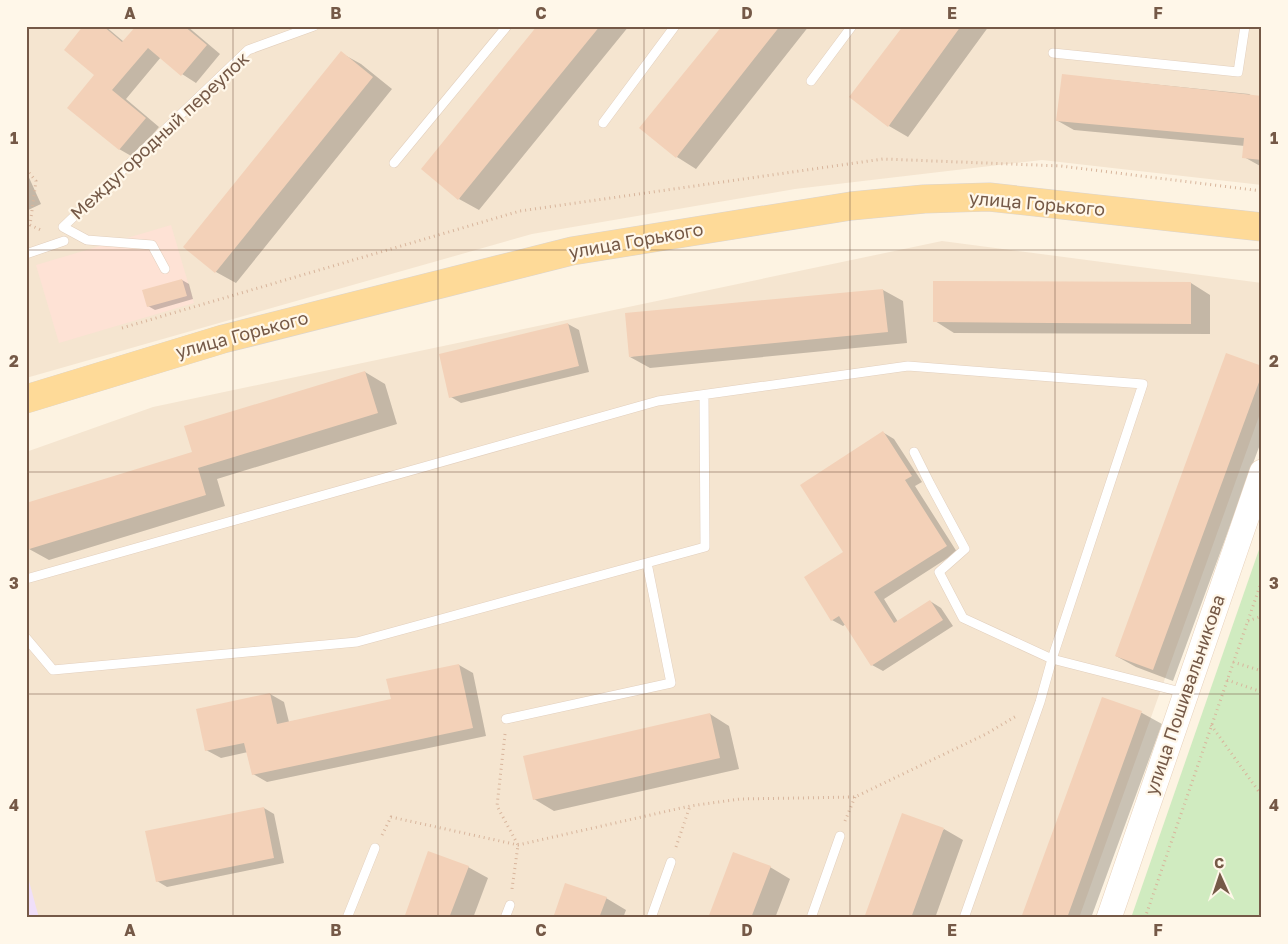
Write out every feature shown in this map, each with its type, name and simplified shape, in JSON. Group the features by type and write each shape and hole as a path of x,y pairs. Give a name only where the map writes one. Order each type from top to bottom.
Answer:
{"main road":[{"name":"улица Горького","path":"26,399 223,339 572,251 851,206 924,199 989,197 1262,227"},
{"name":"улица Пошивальникова","path":"1109,918 1262,472"}],"lane":[{"name":"Междугородный переулок","path":"164,269 152,244 87,240 63,227 248,50 314,26"},
{"path":"394,163 507,26"},
{"path":"602,123 675,26"},
{"path":"811,81 852,26"},
{"path":"1053,53 1238,72 1245,26"},
{"name":"Междугородный переулок","path":"26,254 64,241"},
{"path":"26,579 658,401 908,366 1143,384 1052,659 1040,702 964,918"},
{"path":"26,638 53,670 357,642 705,547 704,395"},
{"path":"914,452 965,549 938,572 962,618 1052,659 1186,693"},
{"path":"506,719 671,683 647,563"},
{"path":"811,918 840,836"},
{"path":"347,918 375,848"},
{"path":"651,918 671,862"},
{"path":"506,918 510,905"}],"path":[{"path":"26,169 36,181 30,225 64,241"},
{"path":"1145,918 1262,580"},
{"path":"1247,621 1262,616"},
{"path":"1233,662 1262,671"},
{"path":"1227,680 1262,692"},
{"path":"391,817 518,845 690,806 740,800 855,796 986,734 1040,702"},
{"path":"506,719 497,806 518,845 510,905"},
{"path":"1211,725 1262,796"},
{"path":"840,836 855,796"},
{"path":"671,862 690,806"}],"shaded area":[{"path":"26,26 1262,26 1262,185 1042,160 795,189 532,234 26,378"},
{"path":"171,225 194,303 59,343 36,265"},
{"path":"942,241 1262,283 1262,408 1079,918 26,918 26,452 153,407"},
{"path":"26,870 39,918 26,918"}],"green space":[{"path":"1262,541 1262,918 1131,918"}],"building":[{"path":"83,26 103,26 122,42 136,26 184,26 207,45 181,76 148,48 112,90 146,118 119,150 67,108 94,75 64,50"},
{"path":"537,26 600,26 458,200 421,169"},
{"path":"722,26 780,26 676,158 639,128"},
{"path":"903,26 961,26 888,127 849,97"},
{"path":"341,51 373,77 215,273 183,247"},
{"path":"1062,74 1262,96 1262,160 1242,158 1244,138 1056,121"},
{"path":"182,279 187,296 147,307 142,290"},
{"path":"933,281 1191,282 1191,324 933,322"},
{"path":"883,289 888,332 629,357 625,313"},
{"path":"568,323 579,366 449,398 439,354"},
{"path":"1226,353 1262,366 1262,374 1153,670 1115,656"},
{"path":"365,371 378,413 198,468 206,495 26,550 26,503 192,452 184,426"},
{"path":"883,431 912,476 905,480 947,546 874,592 894,623 930,600 943,620 871,666 839,616 831,621 804,577 843,552 800,485"},
{"path":"459,664 473,728 252,775 244,743 205,751 196,709 270,693 277,724 391,699 386,679"},
{"path":"1102,697 1142,711 1067,918 1021,918"},
{"path":"710,713 720,758 533,800 523,756"},
{"path":"264,807 274,858 156,882 145,831"},
{"path":"902,813 944,828 911,918 864,918"},
{"path":"428,851 469,866 449,918 404,918"},
{"path":"733,852 771,866 751,918 708,918"},
{"path":"565,883 607,897 599,918 553,918"}]}
